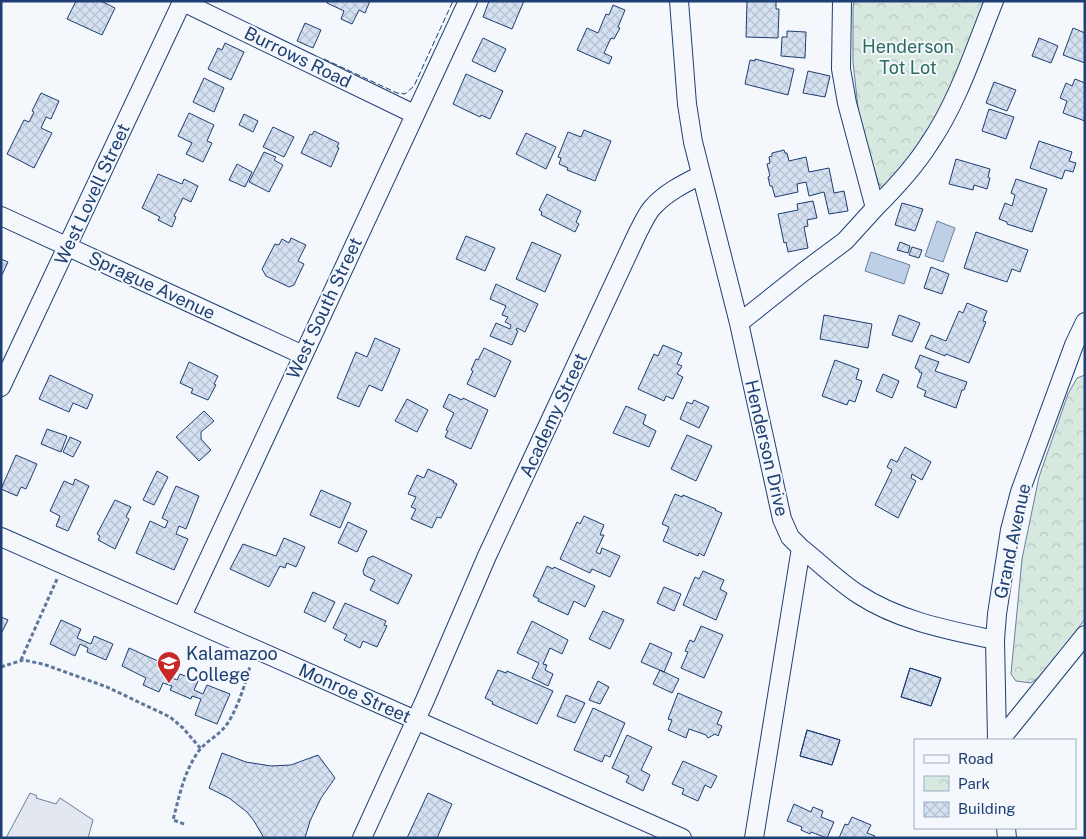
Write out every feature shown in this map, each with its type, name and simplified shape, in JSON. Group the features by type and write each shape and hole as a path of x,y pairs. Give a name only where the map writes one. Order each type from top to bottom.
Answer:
{"street":[{"name":"West South Street","path":"182,616 468,1"},
{"path":"679,1 687,104 701,175"},
{"path":"842,1 840,69 847,103 875,208"},
{"path":"739,323 845,241 902,181 930,144 959,90 994,1"},
{"name":"Burrows Road","path":"182,2 414,114"},
{"name":"West Lovell Street","path":"1,387 182,2"},
{"name":"Henderson Drive","path":"701,175 739,323 782,519 790,537 858,594 896,614 939,628 995,640"},
{"name":"Academy Street","path":"362,838 416,721 487,556 638,232 651,209 662,198 675,188 701,175"},
{"name":"Sprague Avenue","path":"1,216 303,354"},
{"name":"Grand Avenue","path":"999,739 995,640 996,614 1010,530 1020,492 1074,345 1085,322"},
{"path":"1074,345 1085,361"},
{"name":"Monroe Street","path":"1,537 682,838"},
{"path":"754,838 801,548"},
{"path":"1000,739 1085,635"}],"path":[{"path":"21,661 57,579"},
{"path":"1,667 21,661 43,664 108,687 170,717 183,728 201,749"},
{"path":"184,824 173,820 190,766 208,740 223,730 230,720 247,678 250,665"}],"green space":[{"name":"Henderson Tot Lot","path":"854,1 988,1 952,97 923,148 884,191 878,182 859,117 853,62"},
{"path":"1085,375 1085,619 1042,675 1031,683 1016,681 1011,674 1022,559 1039,477 1068,394 1077,378"}],"shaded area":[{"path":"30,793 37,796 36,798 56,804 60,798 93,820 88,838 6,838"}],"water":[{"path":"937,221 955,228 943,262 925,256"},
{"path":"871,252 910,265 904,284 865,271"}],"building":[{"path":"76,1 101,1 115,8 102,35 67,19"},
{"path":"327,1 370,1 365,13 359,10 352,24 341,19 344,11 327,3"},
{"path":"489,1 524,1 512,29 483,17"},
{"path":"747,1 776,1 776,9 779,9 778,38 746,37"},
{"path":"613,5 625,10 618,27 620,28 614,39 611,38 604,53 612,57 609,64 577,50 587,28 598,33 606,14 609,15"},
{"path":"305,23 321,30 313,48 297,41"},
{"path":"1073,28 1085,33 1085,63 1063,55"},
{"path":"787,31 806,32 805,58 781,56 782,37 787,37"},
{"path":"483,38 506,49 495,72 472,61"},
{"path":"1039,38 1058,46 1051,63 1032,56"},
{"path":"225,43 244,52 231,80 208,69 218,48 222,50"},
{"path":"755,59 794,69 788,95 745,84 750,60 755,61"},
{"path":"808,71 830,76 825,97 803,93"},
{"path":"466,74 503,91 490,119 481,115 480,117 453,104"},
{"path":"204,78 224,88 214,112 193,102"},
{"path":"1075,79 1085,83 1085,121 1063,113 1067,101 1060,98 1066,83 1072,86"},
{"path":"994,82 1016,90 1007,111 986,103"},
{"path":"41,93 59,101 51,119 46,117 41,128 52,133 34,168 7,154 24,120 29,122"},
{"path":"989,109 1014,117 1006,139 982,131"},
{"path":"189,113 214,125 207,141 212,143 203,162 186,154 192,143 178,136"},
{"path":"244,114 258,121 253,132 239,125"},
{"path":"273,127 294,137 284,157 263,147"},
{"path":"584,130 611,141 595,181 567,170 568,168 559,164 561,158 558,157 568,132 581,137"},
{"path":"314,131 339,143 337,147 339,148 331,167 301,153 310,134 312,135"},
{"path":"526,133 556,147 546,169 516,154"},
{"path":"1039,141 1072,152 1069,161 1076,163 1073,172 1065,170 1062,179 1030,168"},
{"path":"784,150 789,161 806,157 809,172 829,168 834,193 844,191 848,211 829,214 824,192 809,196 806,182 797,184 798,192 775,197 772,186 770,186 767,164 770,163 769,157 772,156 772,153"},
{"path":"264,152 276,157 274,160 283,165 269,192 249,182"},
{"path":"956,159 990,169 987,189 974,185 973,190 949,184"},
{"path":"237,164 252,172 245,187 229,180"},
{"path":"158,174 182,184 184,179 198,186 191,202 183,198 174,216 176,217 172,227 158,220 160,217 142,208"},
{"path":"1016,179 1047,189 1032,232 1007,224 1007,222 999,219 1005,203 1012,206 1015,195 1011,193"},
{"path":"547,194 581,211 576,222 579,224 575,232 541,215 542,212 539,210"},
{"path":"813,201 817,218 807,220 808,226 804,227 808,248 788,252 786,242 784,243 778,214 798,210 797,204"},
{"path":"902,203 923,209 915,231 895,225"},
{"path":"976,232 1028,250 1020,272 1012,269 1007,282 964,268"},
{"path":"466,236 495,248 485,271 456,259"},
{"path":"291,238 306,245 298,261 304,264 294,285 289,287 266,276 262,269 275,244 279,245 282,239 289,243"},
{"path":"532,242 561,255 545,292 516,279"},
{"path":"900,242 910,246 908,253 897,250"},
{"path":"912,247 922,250 919,258 909,255"},
{"path":"1,259 8,262 1,277"},
{"path":"931,267 949,274 942,294 924,288"},
{"path":"496,284 538,304 525,332 517,328 516,330 518,331 512,345 490,336 496,323 510,329 511,325 505,322 508,317 502,315 506,306 490,299"},
{"path":"967,303 987,311 983,321 986,322 969,363 925,348 931,335 946,341 959,311 963,313"},
{"path":"824,315 872,324 868,348 820,339"},
{"path":"899,315 920,323 912,342 892,335"},
{"path":"375,338 400,349 382,391 369,385 359,407 337,398 356,352 367,357"},
{"path":"663,345 682,353 677,364 682,366 677,374 683,377 673,399 666,396 664,401 638,389 654,354 658,356"},
{"path":"484,348 511,361 495,397 467,384 476,359 478,360"},
{"path":"920,355 939,362 935,371 967,382 956,408 924,396 926,391 917,387 922,373 915,368"},
{"path":"835,360 859,369 856,379 862,381 855,402 849,400 847,405 822,396"},
{"path":"189,362 218,376 214,384 216,385 208,400 191,393 193,389 180,383"},
{"path":"883,374 899,381 892,398 876,391"},
{"path":"50,375 93,395 87,409 73,403 69,412 39,399"},
{"path":"449,394 462,400 463,398 488,410 471,449 445,437 448,431 446,430 454,413 443,407"},
{"path":"407,399 428,410 417,432 395,421"},
{"path":"694,400 709,407 699,428 680,419 687,402 692,404"},
{"path":"626,406 646,415 643,424 656,431 649,447 613,433"},
{"path":"204,411 214,421 201,432 201,439 211,450 199,461 176,437"},
{"path":"47,429 67,436 61,452 41,444"},
{"path":"687,435 712,446 696,481 671,469"},
{"path":"70,437 81,442 73,457 63,452"},
{"path":"905,447 931,462 922,480 912,474 911,478 916,481 898,518 875,505 892,470 887,467 891,459 897,462"},
{"path":"16,455 37,464 26,489 21,487 17,496 1,489"},
{"path":"428,469 457,484 441,518 437,517 432,528 411,519 416,509 411,507 416,497 408,494 417,475 424,478"},
{"path":"157,471 168,477 154,505 143,500"},
{"path":"75,479 89,486 68,531 56,526 60,516 50,511 64,481 73,485"},
{"path":"176,486 199,496 186,529 179,526 176,534 188,539 174,570 136,553 150,521 165,528 168,521 162,518"},
{"path":"321,490 351,503 340,528 310,515"},
{"path":"675,494 682,497 683,495 722,513 704,556 699,553 698,556 663,541 669,527 662,524"},
{"path":"115,500 131,507 126,517 129,519 115,549 98,540 100,536 97,534"},
{"path":"584,516 604,525 600,535 604,535 596,552 600,554 602,548 620,556 610,577 592,569 590,573 560,559 577,522 580,524"},
{"path":"348,522 367,531 357,552 338,543"},
{"path":"284,538 305,547 296,567 287,563 285,568 280,566 269,587 230,569 243,544 276,556"},
{"path":"373,556 412,575 398,604 370,590 375,580 364,575 363,571 368,558"},
{"path":"547,566 553,569 554,567 595,586 585,607 574,601 568,615 538,601 539,599 533,596"},
{"path":"703,571 724,580 720,589 727,593 716,620 683,605 695,577 699,579"},
{"path":"664,587 681,594 674,611 657,603"},
{"path":"313,592 335,602 325,622 304,612"},
{"path":"345,603 386,621 384,625 387,626 377,647 363,641 360,648 344,640 347,635 333,628"},
{"path":"603,611 624,620 610,649 589,639"},
{"path":"1,617 8,620 1,634"},
{"path":"61,620 81,629 77,638 91,644 94,636 113,644 106,660 87,652 88,648 80,644 75,656 50,644"},
{"path":"532,621 568,640 562,654 550,648 543,664 547,665 545,670 553,674 548,686 532,678 539,663 517,653"},
{"path":"701,626 723,635 704,678 681,668 688,652 685,651 690,640 694,642"},
{"path":"650,643 672,653 664,672 641,662"},
{"path":"129,648 169,666 165,675 177,680 180,674 198,681 194,690 203,694 207,685 230,694 217,724 195,715 201,699 192,696 191,699 170,690 172,686 163,683 159,692 143,685 146,678 122,666"},
{"path":"910,668 941,678 931,706 901,697"},
{"path":"910,668 941,678 931,706 901,697"},
{"path":"498,670 506,673 507,671 553,691 537,724 492,704 493,702 485,698"},
{"path":"660,670 679,679 672,693 653,684"},
{"path":"598,681 609,687 600,704 589,700"},
{"path":"678,693 722,712 717,724 722,726 718,736 715,734 708,738 706,735 689,729 686,738 668,730 672,720 668,719"},
{"path":"566,695 585,703 575,723 557,716"},
{"path":"593,708 625,723 610,757 605,755 602,762 574,750"},
{"path":"807,730 840,740 832,765 800,756"},
{"path":"807,730 840,740 832,765 800,756"},
{"path":"627,735 652,747 641,770 650,775 643,791 626,782 629,776 612,768"},
{"path":"222,753 246,762 271,766 291,765 318,755 335,778 321,798 310,821 305,838 264,838 247,812 229,798 209,788"},
{"path":"683,761 717,776 711,788 705,785 698,801 682,794 684,789 672,784"},
{"path":"428,793 452,804 437,838 407,838"},
{"path":"794,804 811,812 813,807 823,811 821,817 834,822 827,838 811,832 810,834 801,830 802,827 787,821"},
{"path":"852,817 871,825 867,833 875,836 874,838 839,838 845,824 848,825"}],"fence":[{"path":"324,59 397,93 405,94 414,86 453,1"}],"place":[{"name":"Kalamazoo College","path":"169,684"}]}
